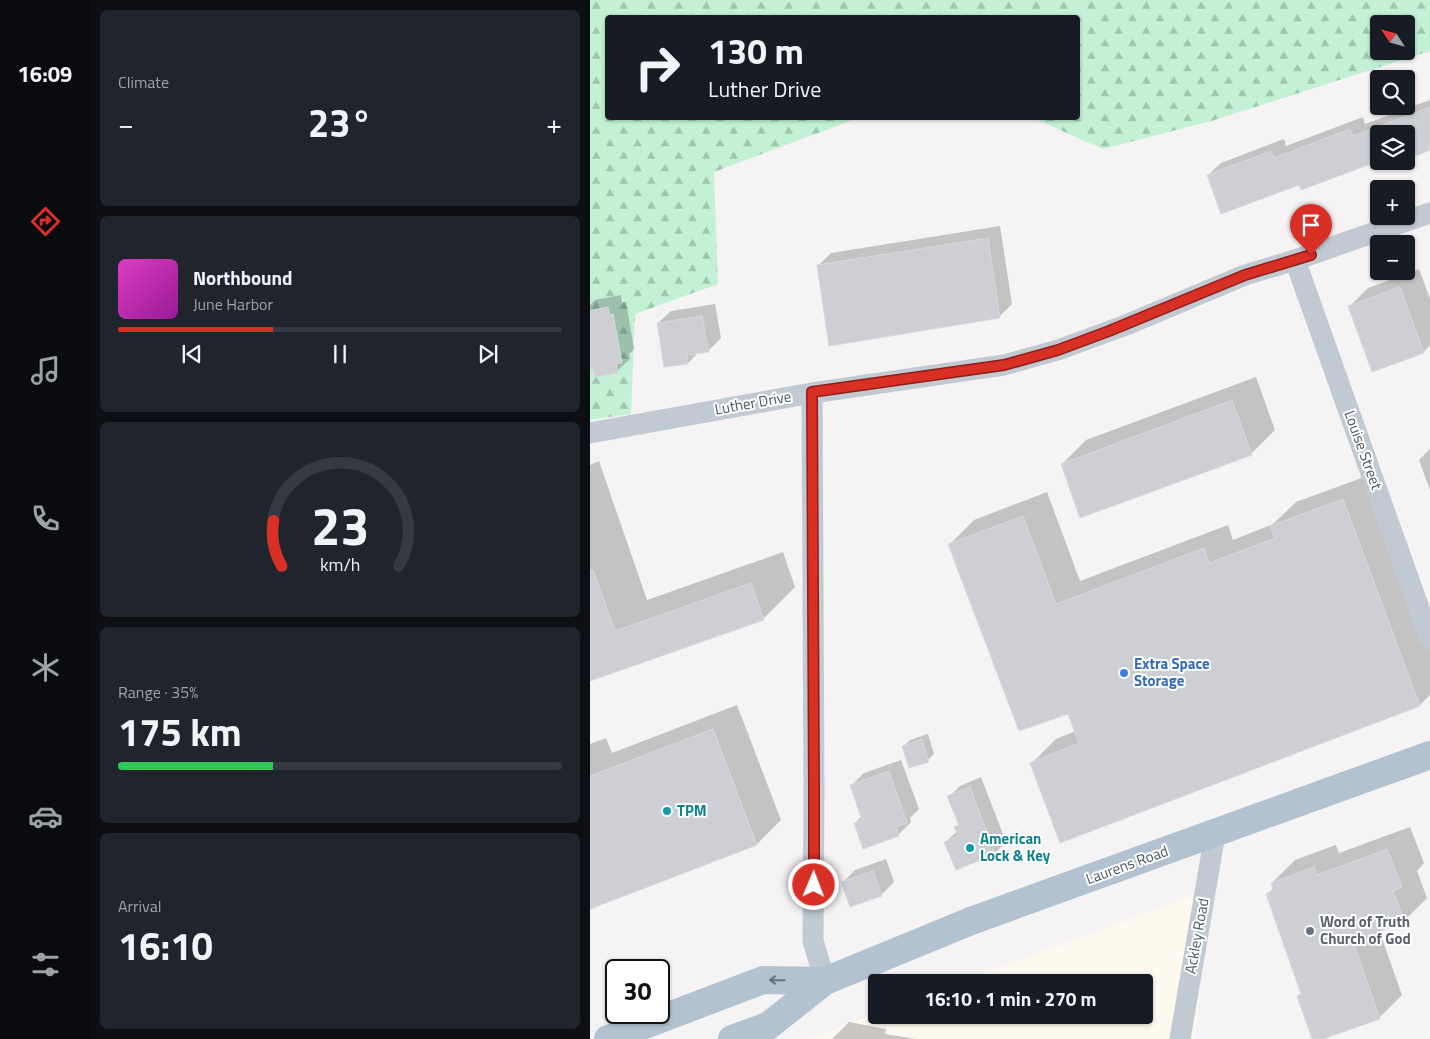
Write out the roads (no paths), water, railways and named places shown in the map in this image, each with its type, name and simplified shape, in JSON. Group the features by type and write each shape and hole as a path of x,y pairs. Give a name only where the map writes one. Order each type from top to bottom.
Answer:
{"main road":[{"name":"Laurens Road","path":"732,1039 768,1026 825,981 971,921 1430,755"},
{"name":"Laurens Road","path":"608,1039 764,980 825,981"}],"street":[{"name":"Luther Drive","path":"590,433 812,392 1004,365 1067,347 1126,325 1245,275 1295,260 1430,213"},
{"name":"Louise Street","path":"1295,260 1430,639"},
{"path":"812,392 813,941 825,981"},
{"name":"Ackley Road","path":"1180,1039 1215,834"}],"place":[{"name":"Extra Space Storage","path":"1124,673"},
{"name":"TPM","path":"667,811"},
{"name":"American Lock & Key","path":"970,848"},
{"name":"Word of Truth Church of God","path":"1310,931"}]}
